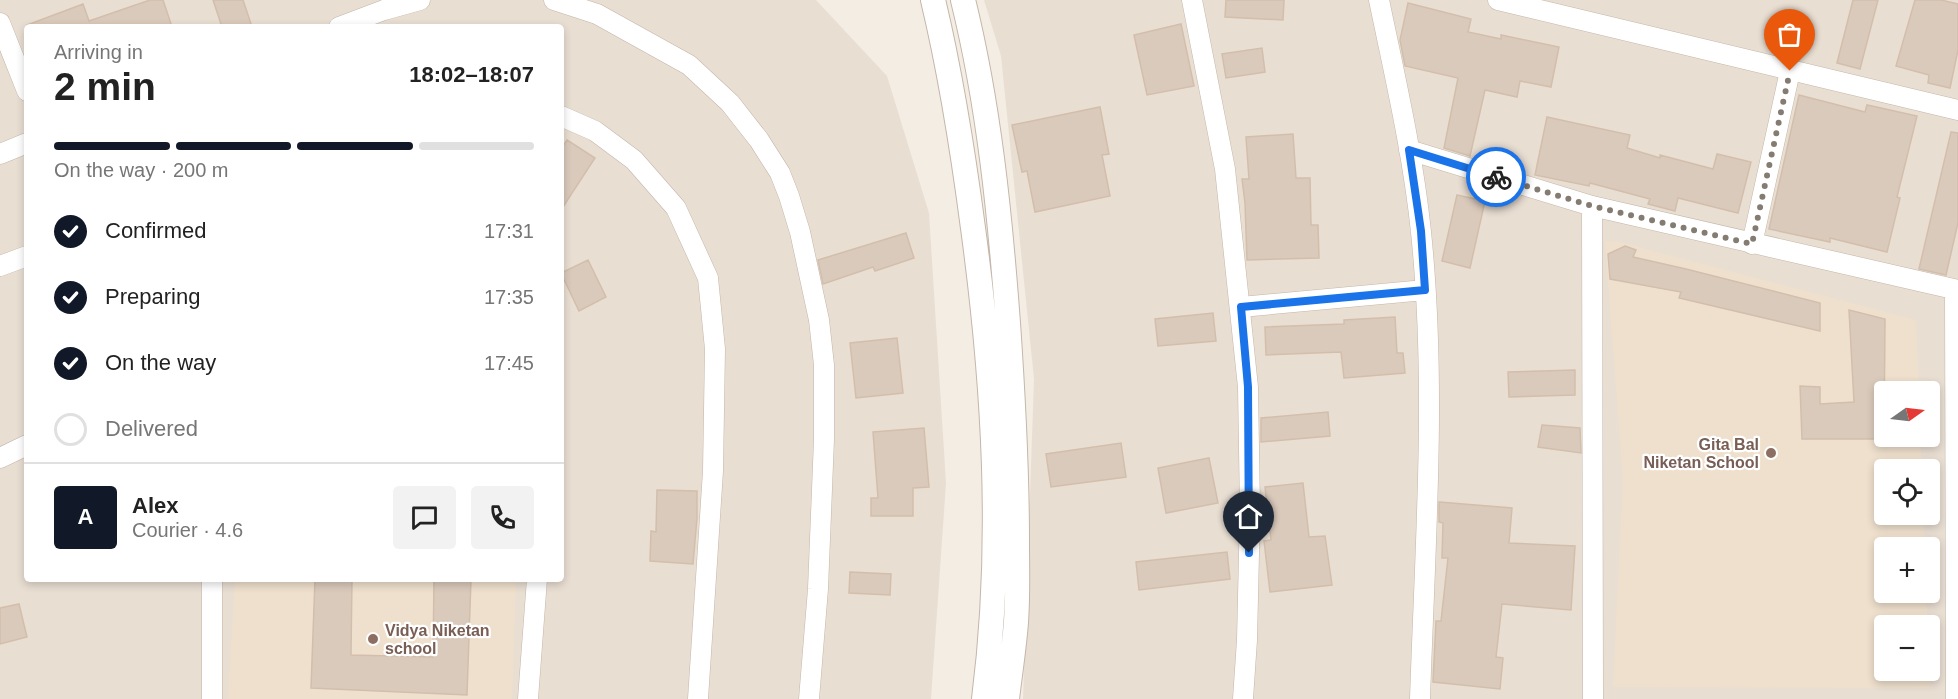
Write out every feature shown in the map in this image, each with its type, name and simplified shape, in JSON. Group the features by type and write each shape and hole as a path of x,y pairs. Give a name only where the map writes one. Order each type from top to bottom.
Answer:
{"street":[{"path":"347,24 420,0"},
{"path":"554,0 597,14 689,65 730,103 759,140 780,172 789,196 800,232 819,320 824,364 824,439 818,589 809,699"},
{"path":"933,0 954,99 968,188 991,387 994,562 988,669 984,699"},
{"path":"963,0 986,122 1003,259 1013,396 1017,499 1017,589 1016,622 1007,699"},
{"path":"1192,0 1225,169 1248,387 1250,510 1247,640 1243,699"},
{"path":"1378,0 1409,150 1421,231 1425,290 1429,410 1420,699"},
{"path":"1498,0 1958,110"},
{"path":"0,23 24,83"},
{"path":"1752,244 1790,71"},
{"path":"564,117 595,131 634,160 676,208 708,278 715,349 713,471 698,699"},
{"path":"0,154 24,144"},
{"path":"1409,150 1592,206 1956,290 1956,699"},
{"path":"1592,206 1593,699"},
{"path":"0,266 24,257"},
{"path":"1241,307 1425,290"},
{"path":"0,458 24,446"},
{"path":"212,582 212,699"},
{"path":"528,699 537,582"}],"shaded area":[{"path":"0,0 816,0 887,76 929,213 946,483 931,699 0,699"},
{"path":"984,0 1958,0 1958,699 1023,699 1034,379 1001,56"},
{"name":"Gita Bal Niketan School","path":"1605,241 1619,242 1916,320 1919,381 1874,381 1874,447 1921,447 1921,459 1874,459 1874,525 1924,525 1924,537 1874,537 1874,603 1927,603 1927,615 1874,615 1874,681 1930,681 1930,688 1613,687 1623,480"},
{"name":"Vidya Niketan school","path":"235,582 516,582 512,699 228,699"}],"building":[{"path":"150,0 163,0 171,24 30,24 83,4 89,21"},
{"path":"213,0 243,0 251,24 221,24"},
{"path":"1226,0 1284,0 1283,20 1225,17"},
{"path":"1853,0 1878,0 1860,69 1837,63"},
{"path":"1915,0 1941,0 1958,4 1958,50 1950,88 1928,83 1929,75 1896,66"},
{"path":"1408,3 1471,19 1468,32 1501,39 1501,35 1559,47 1551,87 1520,81 1517,97 1485,90 1470,156 1444,148 1458,78 1405,66 1400,40"},
{"path":"1181,24 1194,86 1147,95 1134,35"},
{"path":"1262,48 1265,72 1226,78 1222,54"},
{"path":"1799,95 1865,112 1867,105 1917,116 1897,197 1900,198 1887,252 1830,238 1830,242 1769,229"},
{"path":"1100,107 1109,154 1102,155 1110,196 1035,212 1027,171 1022,172 1012,125"},
{"path":"1547,117 1630,135 1627,148 1660,158 1660,155 1713,169 1717,154 1751,162 1738,213 1678,198 1675,211 1648,204 1650,199 1590,183 1589,186 1535,175"},
{"path":"1951,132 1958,133 1958,223 1946,275 1919,269"},
{"path":"1293,134 1296,178 1310,178 1311,225 1318,225 1319,258 1247,260 1242,179 1249,179 1246,137"},
{"path":"567,140 595,158 564,205 564,144"},
{"path":"1457,195 1485,201 1470,268 1442,261"},
{"path":"906,233 914,258 875,271 873,267 823,284 818,260"},
{"path":"1625,246 1636,250 1633,257 1820,303 1820,331 1679,298 1681,292 1610,279 1608,254"},
{"path":"588,260 606,297 579,311 564,279 564,272"},
{"path":"1849,310 1885,319 1884,381 1874,381 1874,439 1802,439 1800,386 1820,387 1820,404 1854,402"},
{"path":"1213,313 1216,341 1158,346 1155,319"},
{"path":"1395,317 1397,353 1403,353 1405,373 1344,378 1341,352 1266,355 1265,327 1344,324 1344,320"},
{"path":"897,338 903,393 856,398 850,343"},
{"path":"1575,370 1575,395 1509,397 1508,372"},
{"path":"1328,412 1330,436 1261,442 1261,418"},
{"path":"1542,425 1580,428 1581,453 1538,447"},
{"path":"924,428 929,487 913,488 913,516 871,516 871,498 878,498 873,432"},
{"path":"1121,443 1126,477 1051,487 1046,454"},
{"path":"1209,458 1218,503 1166,513 1158,468"},
{"path":"1303,483 1309,537 1325,536 1332,585 1270,592 1264,541 1271,540 1265,487"},
{"path":"657,490 697,491 693,564 650,561 651,531 656,532"},
{"path":"1439,502 1512,508 1509,543 1575,546 1571,610 1502,604 1496,657 1503,658 1500,689 1433,682 1436,621 1441,621 1448,558 1442,558 1443,523 1439,522"},
{"path":"1227,552 1230,579 1139,590 1136,562"},
{"path":"850,572 891,574 890,595 849,593"},
{"path":"315,582 352,582 351,655 433,657 434,582 471,582 467,695 311,688"},
{"path":"19,604 27,637 0,644 0,608"}],"way so far":[{"path":"1496,177 1592,206 1752,244 1790,71"}],"place":[{"name":"Gita Bal Niketan School","path":"1771,453"},
{"name":"Vidya Niketan school","path":"373,639"}],"route":[{"path":"1249,553 1248,387 1241,307 1425,290 1421,231 1409,150 1496,177"}]}
